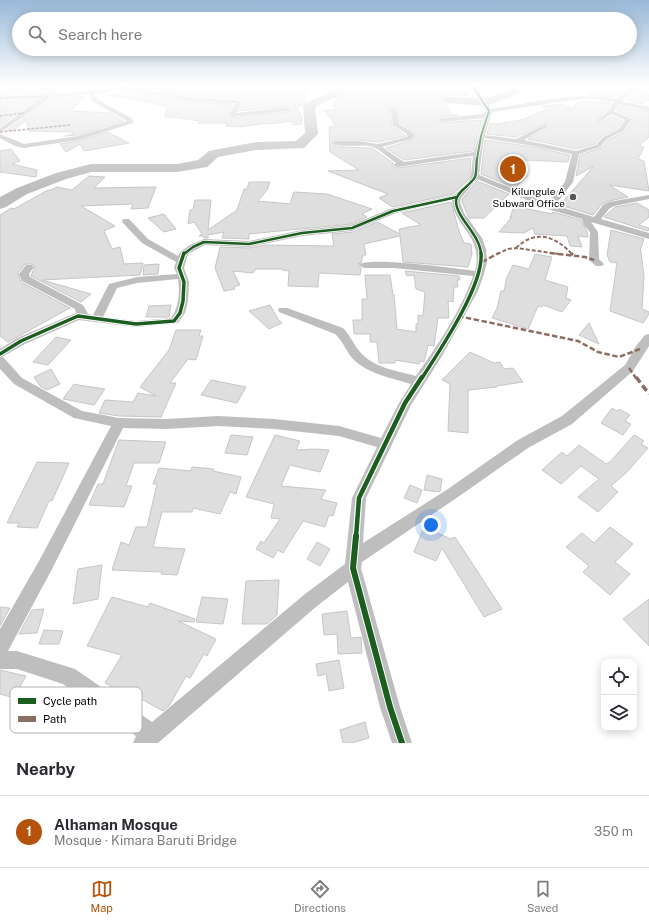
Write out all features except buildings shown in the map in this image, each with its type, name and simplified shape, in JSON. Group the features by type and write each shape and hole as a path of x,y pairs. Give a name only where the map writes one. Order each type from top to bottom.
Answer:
{"street":[{"path":"0,131 15,120"},
{"path":"0,136 7,138 15,145 24,146 80,138 131,122 129,120"},
{"path":"336,143 359,143 378,146 410,138 412,136 410,132 396,125 395,120"},
{"path":"0,354 34,335 78,316 136,324 174,321 180,314 184,289 183,276 179,268 184,253 193,246 204,242 249,244 302,233 352,228 393,211 457,197 471,183 475,176 477,154 484,120"},
{"path":"481,136 576,152 595,147 606,138 621,130 628,120"},
{"path":"517,141 527,137 544,126"},
{"path":"378,146 378,148 400,164 477,154"},
{"path":"554,208 552,206 552,202 568,184 571,171 571,162 576,152"},
{"path":"475,176 554,208 649,236"},
{"path":"402,743 390,707 353,564 358,498 404,403 420,382 473,291 482,262 481,248 477,238 456,206 457,197"},
{"path":"596,220 606,207 612,204 649,197"},
{"path":"586,218 588,226 594,232 594,260 599,264"},
{"path":"126,221 145,241 181,261"},
{"path":"364,265 394,265 478,274"},
{"path":"29,267 24,274 26,279 79,307 83,316"},
{"path":"97,319 110,292 116,284 183,276"},
{"path":"283,310 339,331 345,336 357,356 364,362 420,382"},
{"path":"147,739 353,564 523,444 566,420 629,368 640,349 649,338"},
{"path":"0,361 18,381 48,399 80,415 119,423 167,424 218,421 274,424 339,431 384,444"},
{"path":"0,647 45,566 119,423"},
{"path":"0,660 17,660 68,676 84,687"}],"waterway":[{"path":"0,204 22,191 61,176 91,168 177,168 202,164 214,154 256,146 299,145 312,134 311,120"}],"marked path":[{"path":"0,132 70,125"},
{"path":"516,248 530,238 538,236 553,239 560,243 573,255"},
{"path":"482,262 508,249 516,248 529,251 585,257 594,260"},
{"path":"458,316 578,341 598,352 619,357 640,349"},
{"path":"629,368 649,394"}],"cycle path":[{"path":"402,743 390,707 353,568 359,498 405,403 436,356 473,291 479,274 482,262 481,249 477,238 460,213 456,202 457,197 471,183 475,176 477,154 486,120"},
{"path":"0,354 21,341 78,316 136,324 174,321 180,313 183,301 184,282 183,275 179,268 184,253 204,242 249,244 302,233 352,228 393,211 457,197"}],"place":[{"name":"Alhaman Mosque","path":"513,169"},
{"name":"Kilungule A Subward Office","path":"573,197"}]}
